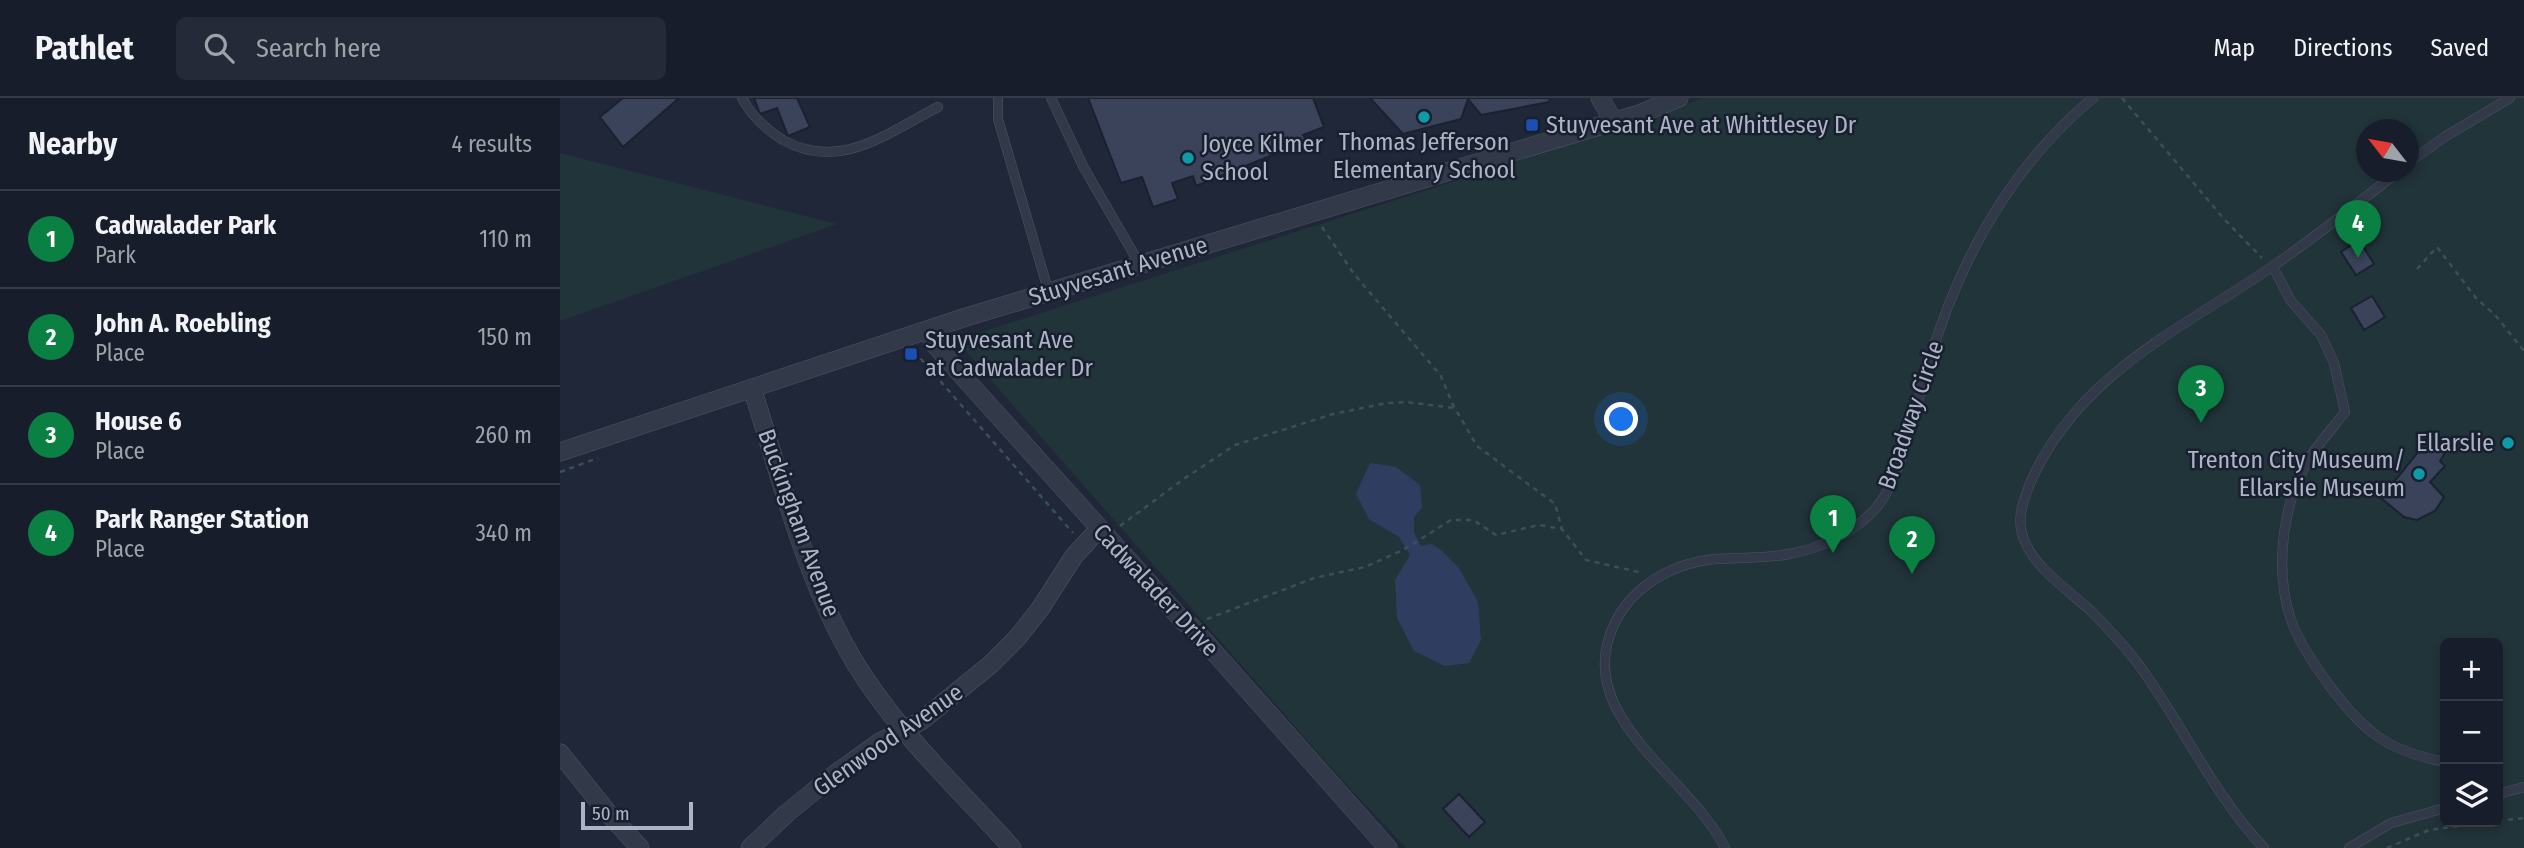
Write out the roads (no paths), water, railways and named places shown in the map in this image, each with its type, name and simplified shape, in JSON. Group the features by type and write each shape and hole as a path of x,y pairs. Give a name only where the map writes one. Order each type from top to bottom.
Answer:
{"street":[{"path":"1600,98 1614,122"},
{"name":"Stuyvesant Avenue","path":"560,452 1139,263 1614,122 1679,98"},
{"name":"Cadwalader Drive","path":"928,330 936,346 967,381 1102,533 1185,623 1191,626 1388,848"},
{"name":"Buckingham Avenue","path":"752,388 806,553 833,621 854,661 905,730 1012,848"},
{"name":"Glenwood Avenue","path":"750,848 787,813 835,774 880,742 905,730 950,699 1017,638 1083,546 1102,533"},
{"path":"560,753 640,848"}],"lane":[{"path":"742,98 766,130 798,148 821,154 864,146 938,107"},
{"path":"998,98 998,119 1049,293"},
{"path":"1051,98 1084,168 1139,263"},
{"name":"Broadway Circle","path":"1725,848 1707,817 1630,732 1611,700 1606,685 1606,648 1616,618 1638,591 1663,574 1699,562 1786,555 1810,550 1850,531 1879,505 1895,476 1929,361 1971,251 1999,203 2034,156 2049,138 2093,98"},
{"path":"2419,156 2446,136 2510,98"},
{"path":"2264,848 2233,811 2162,697 2133,658 2028,550 2022,534 2020,513 2038,467 2056,436 2104,380 2133,357 2273,267 2385,182"},
{"path":"2273,267 2291,301 2312,323 2328,348 2345,412 2312,455 2291,505 2284,538 2283,572 2291,621 2321,674 2355,717 2374,734 2400,751 2440,761"},
{"path":"2503,790 2524,787"},
{"path":"2349,848 2391,823 2440,809"}],"water":[{"path":"1370,463 1396,467 1420,485 1422,507 1414,517 1414,532 1421,546 1431,544 1459,568 1478,602 1481,640 1469,663 1445,666 1414,651 1397,618 1395,580 1410,555 1399,537 1369,519 1356,494"}],"place":[{"name":"Thomas Jefferson Elementary School","path":"1424,117"},
{"name":"Stuyvesant Ave at Whittlesey Dr","path":"1532,125"},
{"name":"Joyce Kilmer School","path":"1188,158"},
{"name":"Park Ranger Station","path":"2358,258"},
{"name":"Stuyvesant Ave at Cadwalader Dr","path":"911,354"},
{"name":"House 6","path":"2201,423"},
{"name":"Ellarslie","path":"2508,443"},
{"name":"Trenton City Museum/ Ellarslie Museum","path":"2419,474"},
{"name":"Cadwalader Park","path":"1833,553"},
{"name":"John A. Roebling","path":"1912,574"}]}
